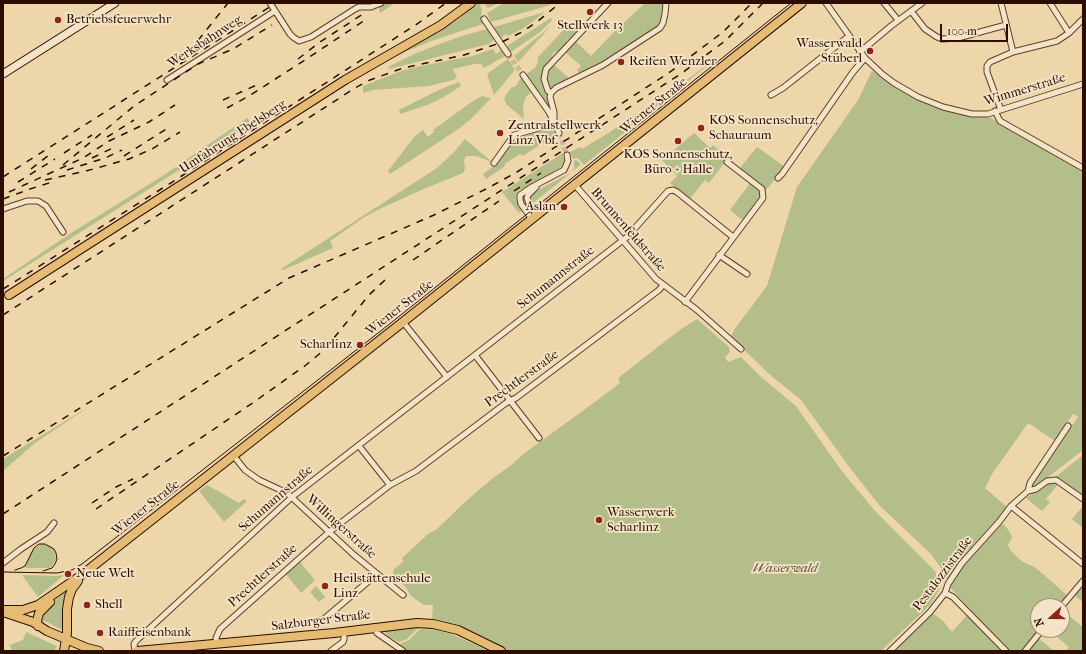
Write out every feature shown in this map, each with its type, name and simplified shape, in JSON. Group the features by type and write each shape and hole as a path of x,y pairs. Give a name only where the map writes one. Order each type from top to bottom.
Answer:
{"main road":[{"name":"Umfahrung Ebelsberg","path":"9,294 345,80 441,25 471,3"},
{"name":"Wiener Straße","path":"3,611 31,608 84,574 403,322 802,3"},
{"path":"64,651 69,597 72,589 84,574"},
{"path":"38,626 36,621 40,611 66,586"},
{"path":"3,611 33,622 38,626 92,651"},
{"name":"Salzburger Straße","path":"136,651 199,648 217,644 406,623 432,624 458,630 501,651"}],"street":[{"path":"3,74 115,3"},
{"path":"270,3 290,34 299,41 311,37 355,8 371,7 381,3"},
{"path":"551,93 548,91 544,79 546,69 608,3"},
{"path":"554,121 554,112 550,97 551,93 556,88 603,65 655,32 663,23 666,3"},
{"name":"Wimmerstraße","path":"826,3 864,58 894,83 943,107 972,114 981,114 998,111 1083,84"},
{"path":"884,3 898,20"},
{"path":"860,52 898,20 922,3"},
{"path":"1001,3 1012,52"},
{"path":"1050,3 1069,33"},
{"name":"Werksbahnweg","path":"167,80 275,11"},
{"path":"911,11 925,29 942,39 958,38 1006,25"},
{"path":"484,18 508,54"},
{"path":"1083,19 1061,39 1052,43 1012,52 992,60 987,66 987,72 1000,121 1083,168"},
{"path":"771,95 783,88 849,36"},
{"path":"778,178 864,58"},
{"path":"523,75 554,121 559,133"},
{"path":"494,163 514,135 546,126 554,121"},
{"path":"534,217 521,204 520,197 522,192 564,170 568,161 567,155"},
{"path":"685,302 762,200 762,189 727,162"},
{"name":"Brunnenfeldstraße","path":"575,185 649,272 741,349"},
{"name":"Schumannstraße","path":"136,651 136,640 292,497 627,237 664,194 671,190 677,192 733,237"},
{"path":"3,209 27,201 38,201 46,206 63,232"},
{"path":"719,255 747,274"},
{"name":"Prechtlerstraße","path":"217,644 216,638 220,629 329,532 390,485 416,471 653,295 663,285"},
{"path":"403,322 447,377"},
{"path":"475,355 539,438"},
{"name":"Pestalozzistraße","path":"1028,491 1030,483 1068,426"},
{"path":"359,446 390,485"},
{"name":"Willingerstraße","path":"233,455 245,470 259,480 287,493 292,497 354,555 403,595"},
{"name":"Pestalozzistraße","path":"890,651 922,620 945,593 948,584 962,563 999,522 1011,506 1028,491 1036,489 1047,481 1056,480 1083,499"},
{"path":"1011,506 1083,564"},
{"path":"3,563 21,548 46,532 54,523"},
{"name":"Willingerstraße","path":"317,621 324,619 377,574"},
{"path":"1069,598 1083,581"},
{"path":"945,593 953,597 1006,651"},
{"path":"374,627 376,633 403,651"},
{"path":"331,651 343,642 344,631"},
{"path":"1025,651 1036,638"}],"green space":[{"path":"384,3 395,3 380,13 380,6"},
{"path":"478,3 483,3 480,6 482,9 481,15 483,24 434,40 395,56 447,27"},
{"path":"483,3 499,3 488,8"},
{"path":"504,3 554,3 491,22 487,13"},
{"path":"645,3 664,3 662,18 657,28 604,63 580,75 577,70 581,66 565,52 575,41 591,56"},
{"path":"545,12 524,28 508,36 506,34 501,38 494,27"},
{"path":"551,18 552,20 540,32 511,52 507,46"},
{"path":"578,21 582,26 579,31 572,38 567,40 566,46 559,52 555,51 553,53 551,60 544,70 550,108 526,74 535,68 538,62 538,57 570,23 572,24"},
{"path":"550,27 518,62 514,56"},
{"path":"487,29 494,40 489,44 389,69 388,67 414,54 437,45"},
{"path":"493,49 496,54 501,50 505,56 484,68 481,64 475,64 453,69 457,78 453,80 429,86 373,90 363,93 363,86 396,73 411,68 472,56"},
{"path":"718,57 584,165 579,159 573,159 570,152 580,147 582,149 610,132 677,87"},
{"path":"508,59 515,70 494,95 487,74"},
{"path":"553,64 569,78 549,89 546,83 546,72"},
{"path":"872,71 893,85 928,104 962,115 991,118 1083,170 1083,450 1035,487 1031,487 1078,417 1073,414 1055,441 1028,423 992,474 985,488 1008,508 948,581 931,554 880,506 850,468 801,400 768,373 731,337 734,330 767,286 797,187 858,100"},
{"path":"521,78 531,92 526,97 523,105 524,119 507,105 504,99 512,87 515,87"},
{"path":"459,82 461,86 444,97 430,104 400,114 399,110 441,89"},
{"path":"482,96 491,98 471,119 457,130 390,174 388,171 414,137 423,130 428,137 434,132 433,130"},
{"path":"247,118 252,124 3,281 3,279 68,235 164,175"},
{"path":"548,128 552,129 555,135 523,156 520,154 486,179 483,174 495,165 514,138 518,135"},
{"path":"694,133 710,148 713,145 728,158 709,183 705,180 690,199 670,183 677,176 662,160"},
{"path":"465,139 492,162 476,156 466,156 464,160 465,169 463,173 419,191 366,216 330,241 333,248 283,270 281,269 437,168"},
{"path":"757,147 785,167 766,190 739,169"},
{"path":"563,153 564,162 560,168 518,191 516,194 516,200 523,210 519,213 502,192"},
{"path":"574,160 578,161 581,164 572,172 574,169"},
{"path":"572,172 533,203 532,202 531,197 538,190"},
{"path":"751,182 760,190 760,196 759,200 742,220 730,210"},
{"name":"Wasserwald","path":"697,319 729,347 730,352 725,357 728,362 741,357 760,376 796,406 841,470 875,511 935,571 940,587 930,605 881,651 505,651 472,634 437,623 432,617 433,605 424,605 411,596 393,573 394,569 403,562 402,558 428,534 437,529 493,478 620,383 618,378 681,329"},
{"path":"90,406 35,443 3,471 3,459"},
{"path":"1083,455 1083,497 1053,479"},
{"path":"1049,482 1059,483 1046,499 1050,502 1042,511 1026,498"},
{"path":"207,485 239,503 244,499 247,501 224,522 199,491"},
{"path":"1083,506 1083,528 1072,519"},
{"path":"1001,523 1011,534 1012,538 1008,545 1010,550 1023,562 1036,568 1068,596 1066,598 1030,598 1030,638 1033,638 1022,651 1011,651 972,612 949,586 962,566"},
{"path":"42,544 50,546 54,550 56,559 53,565 49,568 26,568 25,566 32,551"},
{"path":"300,562 315,580 301,593 286,574"},
{"path":"22,575 58,576 64,575 38,597"},
{"path":"1083,585 1083,602 1074,595"},
{"path":"316,586 325,597 319,602 310,592"},
{"path":"67,590 62,607 62,630 47,622 40,621 45,609"},
{"path":"931,612 943,621 952,632 968,614 1003,651 892,651"},
{"path":"1070,616 1083,627 1083,651 1066,651 1069,647 1058,638 1070,638"},
{"path":"419,626 453,631 463,636 444,631 420,628 407,639 399,642 388,636 385,632 385,630"},
{"path":"420,629 436,630 452,634 489,651 406,651 398,645 409,640"},
{"path":"26,632 57,646 54,651 12,651 10,645 23,640"},
{"path":"1038,638 1054,651 1027,651"}],"tunnel":[{"path":"508,54 523,75"},
{"path":"559,133 567,155"}],"tram line":[{"path":"3,572 57,573 72,570 82,564 387,326 791,3"},
{"path":"15,570 25,566 34,548 39,544 45,544 54,549 57,559 52,568 43,571"}],"railway":[{"path":"179,61 228,3"},
{"path":"3,177 276,3"},
{"path":"3,289 177,179 417,24 446,3"},
{"path":"3,315 355,88 370,80 403,68 464,55 500,43 522,32 560,3"},
{"path":"3,456 289,278 434,215 517,172 670,72 723,32 752,3"},
{"path":"3,514 682,73 725,41 763,3"},
{"path":"298,59 320,42 363,14"},
{"path":"227,108 249,96 368,18"},
{"path":"63,165 134,106 198,64 233,49 272,25"},
{"path":"223,100 259,84"},
{"path":"9,192 83,158 109,141 149,122 175,105"},
{"path":"107,137 134,120"},
{"path":"124,156 171,126"},
{"path":"45,180 86,171 129,159 152,149 180,132"},
{"path":"64,153 92,135"},
{"path":"92,158 117,146"},
{"path":"67,170 105,158 122,150"},
{"path":"31,169 49,155"},
{"path":"18,182 55,159"},
{"path":"514,191 541,173"},
{"path":"3,199 52,182"},
{"path":"413,260 499,201"},
{"path":"96,509 306,365 324,350 369,295 385,280"},
{"path":"92,503 116,487 133,479"}],"place":[{"name":"Stellwerk 13","path":"590,12"},
{"name":"Betriebsfeuerwehr","path":"58,20"},
{"name":"Wasserwald Stüberl","path":"870,51"},
{"name":"Reifen Wenzler","path":"621,62"},
{"name":"KOS Sonnenschutz, Schauraum","path":"701,128"},
{"name":"Zentralstellwerk Linz Vbf.","path":"500,133"},
{"name":"KOS Sonnenschutz, Büro + Halle","path":"678,141"},
{"name":"Aslan","path":"564,207"},
{"name":"Scharlinz","path":"360,345"},
{"name":"Wasserwerk Scharlinz","path":"599,520"},
{"name":"Neue Welt","path":"68,574"},
{"name":"Heilstättenschule Linz","path":"325,586"},
{"name":"Shell","path":"87,605"},
{"name":"Raiffeisenbank","path":"100,633"}]}
